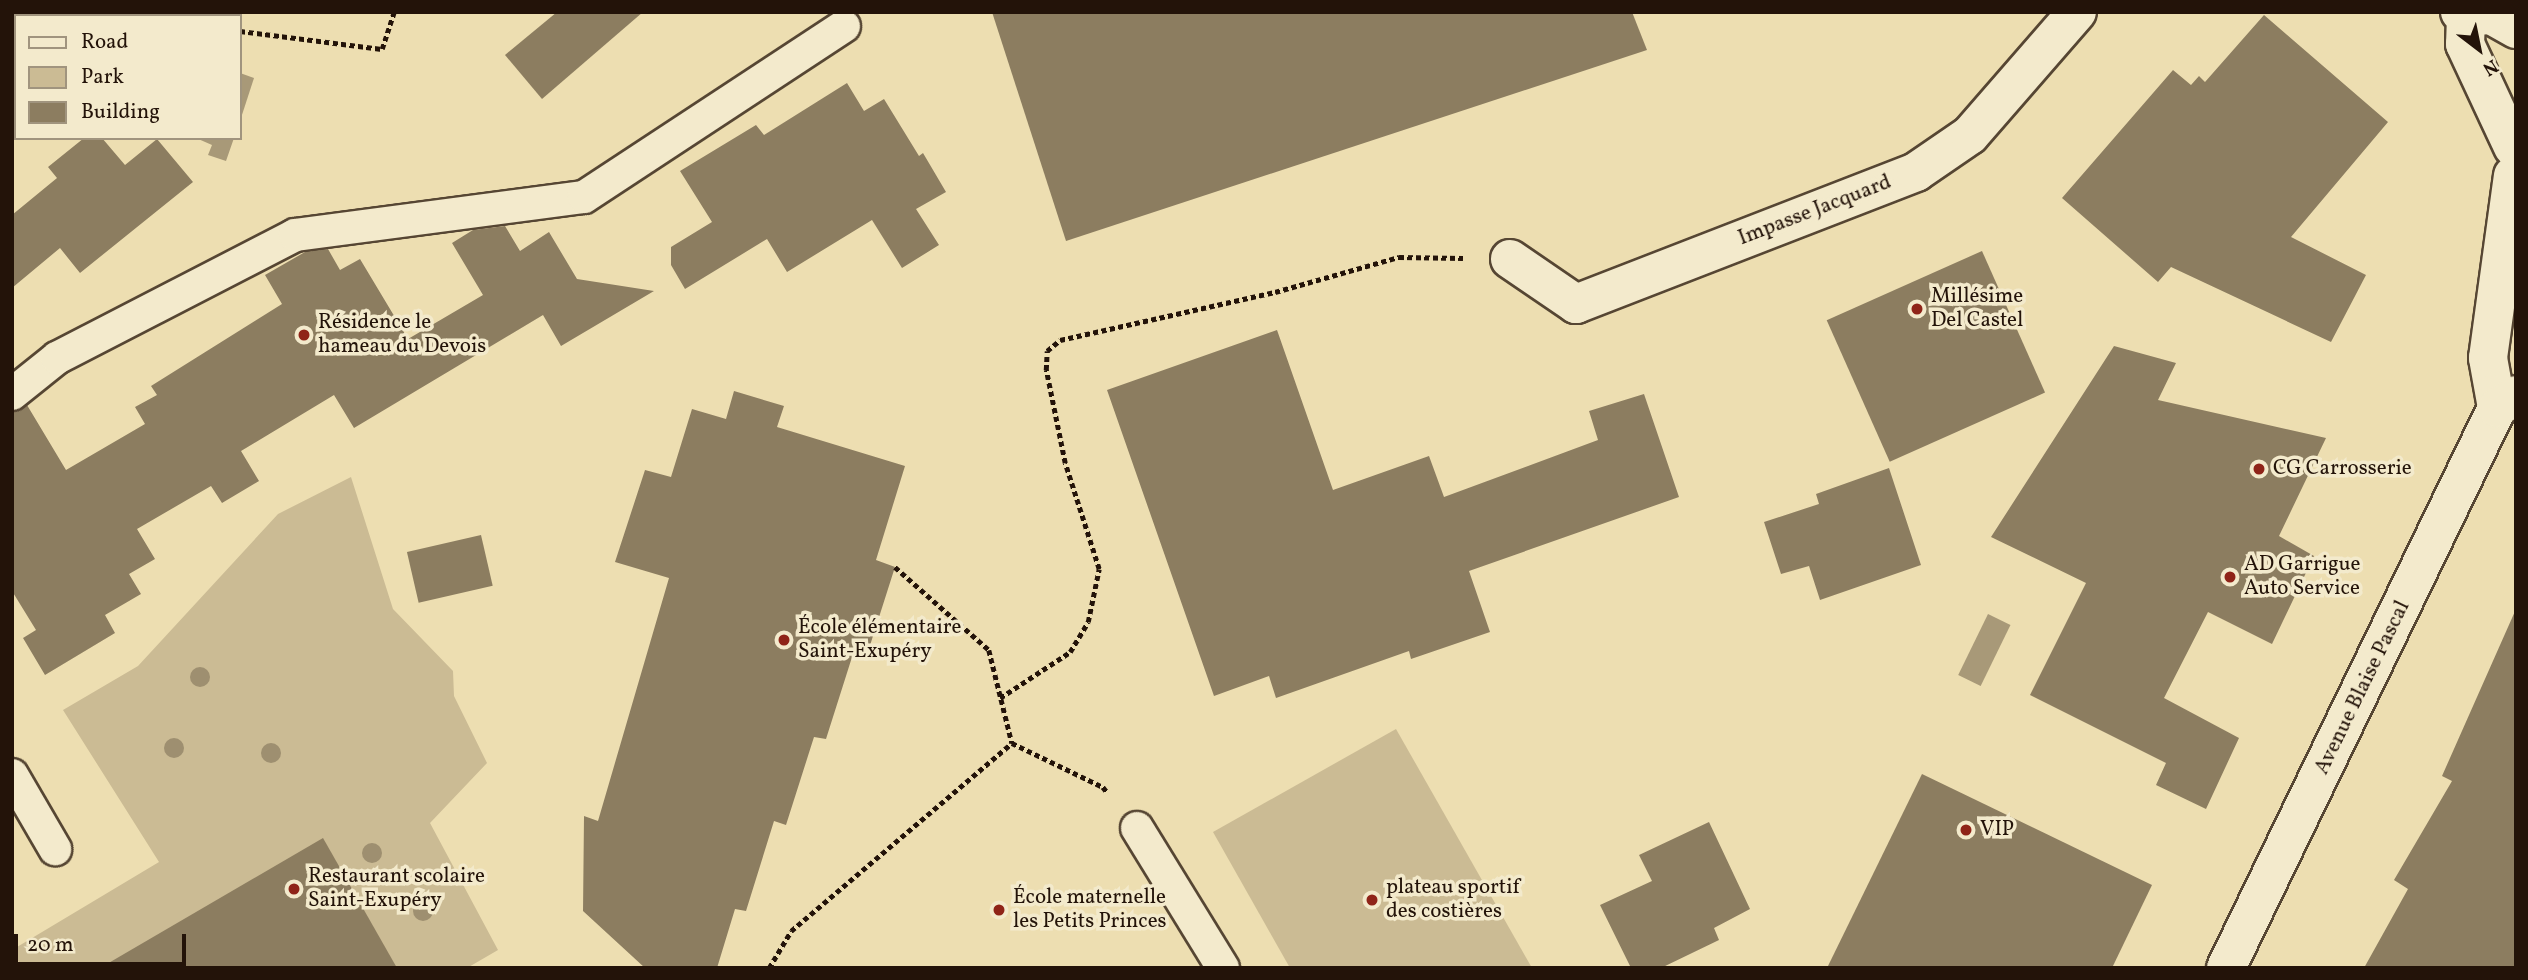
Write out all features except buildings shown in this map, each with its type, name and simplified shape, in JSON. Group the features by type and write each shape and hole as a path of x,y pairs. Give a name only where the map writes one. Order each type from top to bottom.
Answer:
{"street":[{"name":"Impasse Jacquard","path":"1510,259 1576,303 1916,172 1970,135 2077,12"},
{"path":"2514,161 2465,44 2463,15 2491,15 2516,29"},
{"name":"Avenue Blaise Pascal","path":"2226,968 2506,402 2488,358 2514,161"}],"lane":[{"path":"12,394 57,358 295,235 584,197 844,26"},
{"path":"12,775 55,849"},
{"path":"1137,828 1223,968"}],"path":[{"path":"242,31 382,49 394,12"},
{"path":"1000,698 1070,652 1088,622 1099,569 1065,463 1046,370 1047,351 1060,340 1275,292 1399,257 1510,259"},
{"path":"895,567 989,650 1012,743 1103,787 1137,828"},
{"path":"769,968 791,931 1012,743"}],"green space":[{"path":"351,477 393,609 453,671 454,696 487,763 430,823 498,950 467,968 24,968 12,954 12,950 159,862 63,710 138,666 278,514"},
{"name":"plateau sportif des costières","path":"1396,729 1532,968 1290,968 1213,832"}],"shaded area":[{"path":"242,74 254,78 242,115"},
{"path":"201,140 233,140 226,161 208,155 212,145"},
{"path":"1988,614 2010,625 1981,686 1958,675"}],"place":[{"name":"Millésime Del Castel","path":"1917,309"},
{"name":"Résidence le hameau du Devois","path":"304,335"},
{"name":"CG Carrosserie","path":"2259,469"},
{"name":"AD Garrigue Auto Service","path":"2230,577"},
{"name":"École élémentaire Saint-Exupéry","path":"784,640"},
{"name":"VIP","path":"1966,830"},
{"name":"Restaurant scolaire Saint-Exupéry","path":"294,889"},
{"name":"plateau sportif des costières","path":"1372,900"},
{"name":"École maternelle les Petits Princes","path":"999,910"}]}
